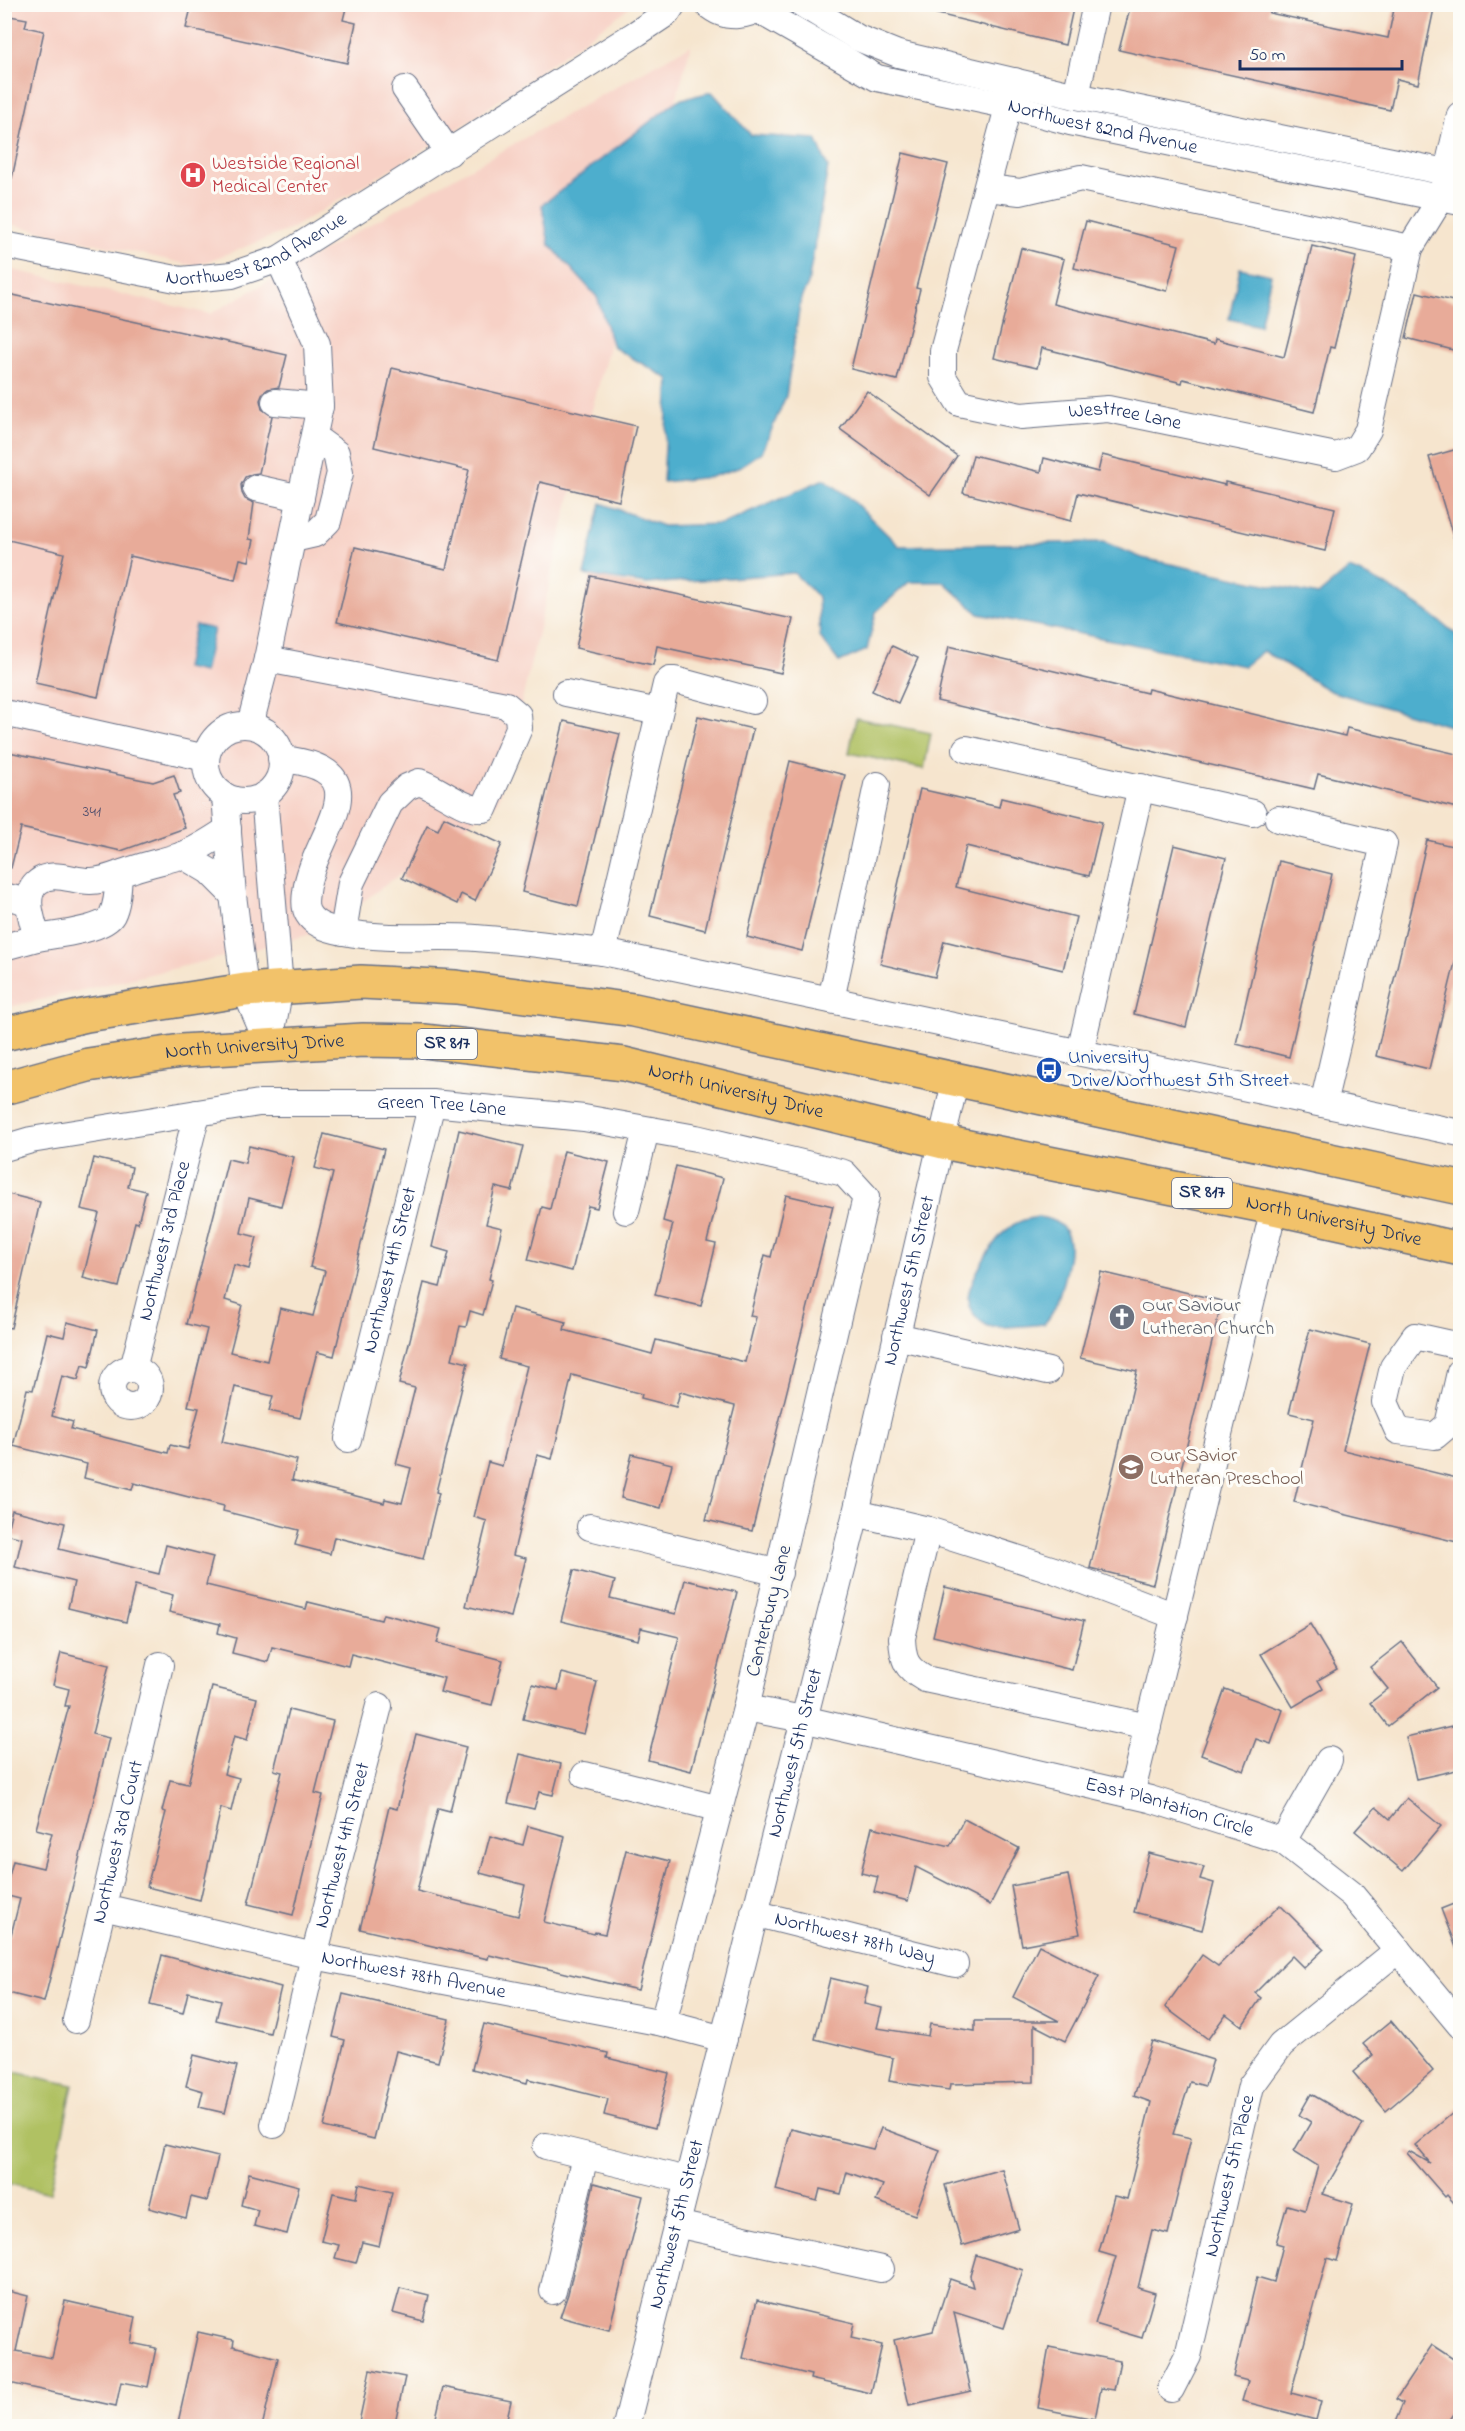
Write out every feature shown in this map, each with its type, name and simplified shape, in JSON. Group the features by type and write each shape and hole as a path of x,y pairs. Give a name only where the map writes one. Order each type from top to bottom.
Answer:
{"main road":[{"path":"4,1034 87,1015 245,990 361,982 456,987 633,1010 1461,1188"},
{"name":"North University Drive","path":"4,1089 88,1065 181,1051 363,1040 424,1041 624,1064 943,1142 1274,1208 1461,1249"}],"street":[{"name":"Northwest 82nd Avenue","path":"802,4 858,38 1012,94 1070,122 1456,201"},
{"path":"1076,96 1096,4"},
{"name":"Northwest 82nd Avenue","path":"4,244 181,280 232,275 279,259 449,153 670,9 709,7 735,16 747,15 761,7 877,78 1012,94 1076,96 1454,174"},
{"path":"405,89 449,153"},
{"name":"Westtree Lane","path":"1012,94 944,351 944,377 958,403 1021,416 1108,409 1336,456 1357,448 1368,430 1410,248 1456,201"},
{"path":"1456,201 1454,174 1461,115"},
{"path":"988,188 1020,192 1082,178 1410,248"},
{"path":"250,725 267,659 320,406 317,344 279,259"},
{"path":"275,402 320,406"},
{"path":"292,538 315,534 328,521 340,473 336,453 314,437"},
{"path":"256,488 301,498"},
{"path":"267,659 506,705 519,715 519,728 484,809 474,810 432,786 419,782 407,787 390,803 351,883 343,932"},
{"path":"603,952 666,684 670,680 753,701"},
{"path":"566,693 659,711"},
{"path":"4,713 206,758"},
{"path":"240,725 250,725 262,729 272,737 279,747 281,759 278,779 264,795 245,801 225,796 210,780 206,758 209,748 221,732 240,725"},
{"path":"966,749 1253,813"},
{"path":"281,759 316,765 331,775 339,791 337,809 307,883 305,901 308,914 320,925 363,935 477,938 603,952 1461,1134"},
{"path":"831,999 878,785"},
{"path":"1080,1052 1141,787"},
{"path":"264,795 280,987 270,1046"},
{"path":"225,796 233,895 245,990 270,1046"},
{"path":"1278,819 1384,844 1323,1104"},
{"path":"38,938 16,899 45,877 52,875 89,881 103,880 182,855 211,841 228,829"},
{"path":"182,855 209,871 233,895"},
{"path":"4,947 100,926 111,918 116,903 119,874"},
{"name":"Northwest 5th Street","path":"626,2427 856,1513 956,1078"},
{"name":"Green Tree Lane","path":"4,1148 32,1140 259,1103 432,1103 584,1118 696,1138 844,1173 866,1197"},
{"name":"Northwest 4th Street","path":"348,1439 432,1103"},
{"name":"Northwest 3rd Place","path":"133,1369 197,1113"},
{"path":"626,1211 646,1130"},
{"name":"Canterbury Lane","path":"663,2023 746,1708 866,1197"},
{"path":"1131,1795 1274,1208"},
{"path":"896,1336 1048,1371"},
{"path":"1461,1346 1415,1336 1393,1367 1385,1402 1398,1431 1435,1436 1448,1425 1461,1372"},
{"path":"856,1513 928,1530 1054,1570 1175,1616"},
{"path":"590,1527 779,1573"},
{"path":"928,1530 902,1638 902,1652 909,1670 925,1679 1148,1726"},
{"name":"Northwest 3rd Court","path":"76,2020 160,1665"},
{"name":"Northwest 4th Street","path":"274,2125 314,1956 379,1706"},
{"name":"East Plantation Circle","path":"746,1708 803,1719 1131,1795 1283,1841 1352,1895 1461,2025"},
{"path":"1283,1841 1329,1760"},
{"path":"585,1775 720,1809"},
{"name":"Northwest 78th Avenue","path":"103,1907 314,1956 663,2023 724,2039"},
{"name":"Northwest 78th Way","path":"754,1913 955,1964"},
{"name":"Northwest 5th Place","path":"1171,2389 1188,2356 1251,2086 1281,2045 1398,1950"},
{"path":"546,2146 687,2180"},
{"path":"553,2291 585,2156"},
{"path":"676,2224 881,2269"}],"shaded area":[{"name":"Westside Regional Medical Center","path":"5,5 633,5 461,127 289,230 195,266 5,223"},
{"path":"691,45 581,450 498,802 323,931 240,953 5,1008 4,268 210,314"}],"green space":[{"path":"856,718 931,733 924,769 849,753"},
{"path":"5,2070 73,2085 50,2193 5,2183"}],"water":[{"path":"712,92 751,135 816,139 828,167 808,284 801,298 786,396 762,452 738,468 711,477 663,482 669,379 613,347 597,297 549,244 542,205 678,100"},
{"path":"1240,268 1271,275 1260,326 1229,319"},
{"path":"824,479 849,497 899,546 1104,542 1142,558 1318,595 1349,569 1379,582 1408,599 1460,638 1460,729 1330,691 1263,651 1244,666 979,614 944,582 909,582 876,612 867,650 839,662 820,637 818,597 794,573 647,584 584,575 601,503 663,526 721,524"},
{"path":"195,625 214,629 204,672 185,668"},
{"path":"1038,1217 1060,1225 1066,1232 1068,1240 1066,1271 1054,1309 1044,1324 988,1326 977,1318 969,1306 968,1297 973,1280 1002,1234 1018,1222"}],"building":[{"path":"198,4 347,4 343,20 356,23 347,63 186,28 191,8 197,9"},
{"path":"925,4 1074,4 1065,45 925,11"},
{"path":"1131,4 1270,4 1269,13 1388,38 1395,4 1435,4 1418,84 1397,79 1390,110 1119,50"},
{"path":"4,15 27,19 25,27 44,31 12,178 4,177"},
{"path":"903,153 948,164 916,288 920,289 897,380 851,369"},
{"path":"1086,221 1179,245 1167,291 1074,268"},
{"path":"1312,246 1356,257 1334,348 1330,347 1314,412 1183,379 1182,383 1042,348 1037,368 994,358 1021,248 1064,259 1053,304 1214,344 1215,339 1284,357"},
{"path":"1417,292 1461,303 1461,352 1406,338"},
{"path":"4,293 287,355 279,387 268,389 260,400 262,409 272,416 259,473 245,477 241,485 245,499 254,503 249,539 254,540 249,561 240,559 235,580 130,556 98,697 35,683 64,553 4,539"},
{"path":"392,368 636,426 619,501 540,482 498,660 337,622 355,547 446,569 469,470 374,447"},
{"path":"867,391 957,456 930,495 840,429"},
{"path":"1461,448 1461,545 1456,546 1429,457"},
{"path":"973,455 1041,472 1044,458 1098,472 1102,455 1225,485 1225,482 1335,508 1325,551 1078,493 1071,521 963,493"},
{"path":"591,576 793,619 781,673 657,646 653,665 576,648"},
{"path":"892,646 918,658 898,703 872,691"},
{"path":"949,646 1147,693 1148,689 1345,736 1347,728 1461,755 1461,809 1318,774 1314,789 937,701"},
{"path":"698,716 753,729 705,930 650,916"},
{"path":"564,721 620,734 578,906 522,892"},
{"path":"4,751 153,782 174,775 180,793 173,795 185,828 121,851 21,828 11,868 4,867"},
{"path":"790,761 845,775 802,951 747,937"},
{"path":"920,789 999,807 1001,798 1102,822 1089,876 966,846 956,887 1076,917 1063,970 944,941 935,977 880,964"},
{"path":"444,817 502,844 475,901 461,894 457,904 402,878 427,825 438,830"},
{"path":"1427,840 1461,848 1461,938 1429,1069 1376,1056"},
{"path":"1174,845 1226,858 1186,1027 1134,1014"},
{"path":"1279,861 1332,874 1289,1057 1236,1044"},
{"path":"459,1130 523,1146 512,1191 495,1187 486,1224 502,1228 489,1279 492,1280 483,1315 470,1311 466,1327 460,1326 452,1359 468,1363 436,1492 439,1493 423,1559 334,1537 330,1554 295,1545 299,1530 223,1511 224,1506 134,1483 132,1490 84,1478 87,1464 13,1446 27,1389 33,1390 47,1333 64,1337 67,1322 98,1330 89,1367 82,1365 78,1380 62,1376 52,1416 73,1422 71,1429 168,1453 170,1445 188,1449 199,1408 188,1406 207,1329 186,1324 228,1159 245,1163 249,1146 294,1157 281,1206 249,1198 241,1233 257,1237 249,1269 234,1265 225,1300 242,1305 230,1352 267,1361 280,1308 313,1316 325,1271 310,1267 333,1173 315,1168 324,1134 384,1149 334,1356 317,1352 300,1418 269,1411 273,1396 235,1387 222,1442 297,1460 292,1480 384,1503 385,1499 402,1503 411,1468 396,1464 415,1388 399,1384 424,1283 440,1287 449,1252 432,1247"},
{"path":"564,1151 609,1162 597,1208 588,1206 572,1271 528,1260 542,1207 550,1209"},
{"path":"94,1158 132,1167 128,1187 146,1191 138,1223 135,1222 119,1287 83,1278 99,1213 81,1209"},
{"path":"676,1166 723,1178 707,1242 716,1244 701,1306 655,1295 673,1224 663,1221"},
{"path":"4,1193 40,1202 11,1328 4,1327"},
{"path":"786,1195 833,1206 752,1531 706,1520 735,1406 680,1392 676,1407 641,1398 642,1394 572,1375 552,1459 537,1455 513,1555 526,1558 511,1617 466,1606 487,1521 474,1517 488,1462 502,1466 527,1366 499,1359 512,1308 566,1322 564,1330 652,1354 656,1340 745,1362 756,1317 750,1316 765,1255 771,1257"},
{"path":"1101,1272 1222,1301 1153,1584 1090,1568 1137,1371 1080,1358"},
{"path":"1310,1329 1370,1344 1343,1450 1461,1479 1461,1543 1294,1502 1314,1419 1289,1413"},
{"path":"632,1454 672,1464 661,1508 621,1498"},
{"path":"12,1510 65,1523 59,1549 159,1574 166,1545 213,1557 206,1585 306,1609 308,1602 381,1620 383,1614 441,1629 437,1643 503,1660 492,1705 440,1692 444,1678 351,1654 348,1666 272,1647 268,1662 232,1653 236,1638 218,1633 220,1624 169,1612 173,1595 135,1585 126,1622 68,1608 74,1582 15,1567 22,1538 6,1534"},
{"path":"574,1570 615,1581 610,1598 676,1614 685,1580 737,1592 691,1771 648,1760 679,1637 641,1628 638,1640 561,1621"},
{"path":"945,1587 1084,1621 1072,1670 933,1636"},
{"path":"1310,1624 1337,1669 1318,1680 1323,1689 1293,1707 1261,1654"},
{"path":"1402,1642 1437,1687 1388,1726 1370,1703 1388,1689 1370,1667"},
{"path":"61,1653 109,1665 92,1734 109,1738 44,2002 4,1992 4,1934 11,1935 20,1899 4,1895 13,1861 43,1868 52,1833 36,1829 69,1706 65,1706 69,1689 53,1685"},
{"path":"562,1673 597,1682 584,1734 523,1719 532,1684 558,1690"},
{"path":"212,1687 257,1698 247,1740 234,1736 224,1774 239,1778 231,1811 221,1808 200,1900 147,1887 166,1812 162,1811 170,1780 188,1784"},
{"path":"1225,1689 1283,1710 1271,1744 1256,1739 1244,1771 1201,1755"},
{"path":"289,1710 333,1721 315,1793 323,1795 293,1915 248,1904 282,1772 274,1770"},
{"path":"1461,1724 1461,1769 1416,1779 1406,1737"},
{"path":"416,1734 466,1747 450,1811 438,1808 417,1891 518,1916 525,1885 480,1873 490,1836 523,1845 528,1826 565,1836 544,1922 594,1934 595,1932 605,1934 626,1850 670,1861 638,1990 489,1955 488,1959 360,1929 389,1807 397,1809"},
{"path":"520,1754 561,1764 553,1795 539,1792 534,1809 508,1803"},
{"path":"1407,1798 1441,1826 1403,1871 1355,1831 1376,1807 1390,1819"},
{"path":"964,1819 1019,1848 990,1905 916,1867 908,1901 874,1892 878,1877 861,1873 872,1827 950,1846"},
{"path":"1149,1853 1204,1867 1200,1879 1214,1883 1202,1930 1134,1912"},
{"path":"1068,1875 1080,1934 1022,1945 1011,1886"},
{"path":"1461,1901 1461,1954 1459,1955 1441,1909"},
{"path":"1280,1905 1324,1949 1304,1968 1292,1956 1255,1993 1261,1998 1242,2026 1226,2014 1208,2039 1165,2007 1202,1955 1218,1966"},
{"path":"1039,1945 1099,1976 1065,2041 1034,2025 1034,2082 950,2084 949,2090 889,2081 893,2058 815,2039 830,1978 868,1987 864,2004 882,2008 877,2028 928,2036 930,2024 975,2031 975,2021 1059,2021 1013,1997"},
{"path":"162,1955 281,1987 270,2033 216,2020 221,2000 188,1992 183,2013 150,2005"},
{"path":"343,1994 449,2019 438,2062 396,2051 374,2139 324,2127 345,2040 333,2037"},
{"path":"1391,2021 1433,2071 1386,2111 1353,2072 1373,2055 1363,2044"},
{"path":"484,2024 608,2053 607,2058 669,2073 655,2128 604,2115 608,2099 528,2079 527,2083 472,2069"},
{"path":"1152,2041 1213,2060 1205,2086 1190,2082 1173,2134 1191,2138 1168,2234 1152,2230 1138,2288 1155,2293 1142,2338 1095,2324 1116,2257 1099,2252 1114,2196 1127,2199 1151,2102 1134,2096"},
{"path":"194,2055 237,2066 225,2113 199,2107 203,2091 186,2086"},
{"path":"1311,2094 1363,2124 1322,2194 1353,2204 1337,2261 1327,2258 1291,2393 1321,2401 1316,2420 1242,2401 1248,2381 1233,2377 1257,2277 1274,2282 1283,2245 1276,2243 1287,2205 1305,2210 1318,2166 1294,2151 1311,2122 1299,2115"},
{"path":"1461,2106 1461,2211 1447,2195 1445,2197 1407,2153 1409,2151 1430,2163 1415,2145"},
{"path":"881,2128 940,2150 915,2215 876,2201 883,2185 847,2172 841,2194 820,2189 817,2201 776,2190 791,2129 873,2149"},
{"path":"165,2144 218,2157 207,2201 191,2197 186,2218 149,2208"},
{"path":"1002,2169 1019,2229 962,2246 945,2185"},
{"path":"249,2173 299,2186 287,2234 254,2226 258,2210 241,2205"},
{"path":"594,2183 643,2196 609,2330 560,2317 568,2294"},
{"path":"359,2184 392,2192 379,2246 362,2242 356,2263 335,2258 339,2245 321,2241 333,2193 356,2198"},
{"path":"976,2255 1023,2270 1004,2328 954,2312 971,2391 909,2405 894,2340 933,2331 950,2279 973,2287 970,2276"},
{"path":"400,2288 429,2295 423,2321 393,2313"},
{"path":"4,2290 28,2296 16,2351 52,2358 65,2301 136,2317 131,2343 156,2348 148,2387 121,2382 116,2406 4,2382"},
{"path":"757,2300 854,2323 851,2338 882,2345 871,2393 810,2379 811,2375 743,2358"},
{"path":"198,2332 234,2340 233,2346 278,2358 262,2427 177,2427"},
{"path":"1432,2345 1461,2364 1461,2404 1445,2427 1393,2427 1403,2403 1396,2399"},
{"path":"1049,2347 1120,2361 1114,2390 1101,2388 1095,2419 1038,2408"},
{"path":"370,2370 405,2377 394,2427 358,2427"},
{"path":"443,2387 511,2401 505,2427 455,2427 435,2422"}],"place":[{"name":"Westside Regional Medical Center","path":"193,175"},
{"name":"University Drive/Northwest 5th Street","path":"1049,1070"},
{"name":"Our Saviour Lutheran Church","path":"1122,1317"},
{"name":"Our Savior Lutheran Preschool","path":"1131,1467"}]}
